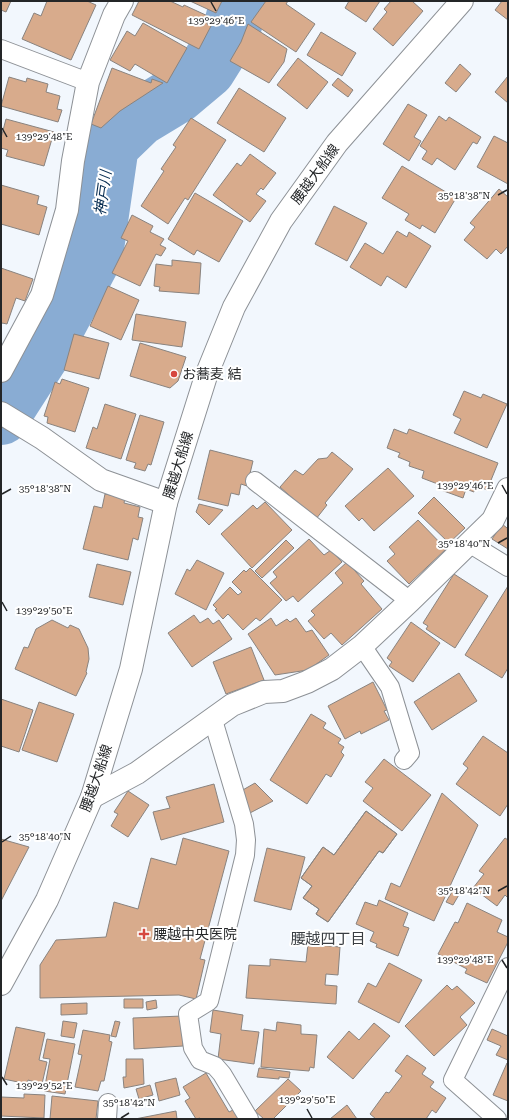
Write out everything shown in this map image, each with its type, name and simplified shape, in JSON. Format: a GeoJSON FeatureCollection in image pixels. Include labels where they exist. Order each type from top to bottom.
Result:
{"type":"FeatureCollection","features":[{"type":"Feature","properties":{"kind":"street"},"geometry":{"type":"LineString","coordinates":[[1,371],[42,294],[67,210],[73,161],[88,82],[114,15],[122,1]]}},
{"type":"Feature","properties":{"kind":"street","name":"腰越大船線"},"geometry":{"type":"LineString","coordinates":[[1,984],[7,962],[48,900],[92,797],[131,669],[166,503],[206,376],[234,307],[281,221],[337,143],[462,1]]}},
{"type":"Feature","properties":{"kind":"street"},"geometry":{"type":"LineString","coordinates":[[1,413],[42,438],[101,480],[166,503]]}},
{"type":"Feature","properties":{"kind":"street"},"geometry":{"type":"LineString","coordinates":[[92,797],[137,773],[232,705],[264,692],[283,691],[307,682],[332,669],[362,646],[493,520],[508,490]]}},
{"type":"Feature","properties":{"kind":"lane"},"geometry":{"type":"LineString","coordinates":[[1,49],[88,82]]}},
{"type":"Feature","properties":{"kind":"lane"},"geometry":{"type":"LineString","coordinates":[[255,481],[410,601]]}},
{"type":"Feature","properties":{"kind":"lane"},"geometry":{"type":"LineString","coordinates":[[469,543],[508,567]]}},
{"type":"Feature","properties":{"kind":"lane"},"geometry":{"type":"LineString","coordinates":[[362,646],[390,687],[410,753],[404,760]]}},
{"type":"Feature","properties":{"kind":"lane"},"geometry":{"type":"LineString","coordinates":[[213,720],[244,824],[246,840],[244,855],[209,1001],[188,1014],[193,1048],[200,1060],[215,1066],[222,1074],[249,1119]]}},
{"type":"Feature","properties":{"kind":"lane"},"geometry":{"type":"LineString","coordinates":[[497,1119],[453,1080],[508,967]]}},
{"type":"Feature","properties":{"kind":"building"},"geometry":{"type":"Polygon","coordinates":[[[1,1],[11,1],[6,12],[1,10],[1,1]]]}},
{"type":"Feature","properties":{"kind":"building"},"geometry":{"type":"Polygon","coordinates":[[[47,1],[87,1],[96,5],[71,60],[22,39],[34,13],[41,16],[47,1]]]}},
{"type":"Feature","properties":{"kind":"building"},"geometry":{"type":"Polygon","coordinates":[[[139,1],[170,1],[183,7],[184,5],[210,17],[207,24],[211,26],[199,49],[132,15],[139,1]]]}},
{"type":"Feature","properties":{"kind":"building"},"geometry":{"type":"Polygon","coordinates":[[[190,1],[222,1],[216,13],[190,1]]]}},
{"type":"Feature","properties":{"kind":"building"},"geometry":{"type":"Polygon","coordinates":[[[266,1],[288,1],[286,4],[315,24],[296,52],[251,22],[266,1]]]}},
{"type":"Feature","properties":{"kind":"building"},"geometry":{"type":"Polygon","coordinates":[[[349,1],[380,1],[366,22],[345,8],[349,1]]]}},
{"type":"Feature","properties":{"kind":"building"},"geometry":{"type":"Polygon","coordinates":[[[391,1],[412,1],[423,11],[393,46],[373,29],[387,12],[384,9],[391,1]]]}},
{"type":"Feature","properties":{"kind":"building"},"geometry":{"type":"Polygon","coordinates":[[[502,1],[508,1],[508,20],[495,10],[502,1]]]}},
{"type":"Feature","properties":{"kind":"building"},"geometry":{"type":"Polygon","coordinates":[[[143,23],[187,48],[167,83],[135,64],[130,71],[110,60],[127,31],[135,36],[143,23]]]}},
{"type":"Feature","properties":{"kind":"building"},"geometry":{"type":"Polygon","coordinates":[[[248,24],[287,49],[284,62],[269,83],[230,61],[241,42],[248,24]]]}},
{"type":"Feature","properties":{"kind":"building"},"geometry":{"type":"Polygon","coordinates":[[[321,32],[356,53],[342,76],[307,55],[321,32]]]}},
{"type":"Feature","properties":{"kind":"building"},"geometry":{"type":"Polygon","coordinates":[[[298,58],[328,82],[307,109],[277,85],[298,58]]]}},
{"type":"Feature","properties":{"kind":"building"},"geometry":{"type":"Polygon","coordinates":[[[460,64],[471,74],[456,92],[445,83],[460,64]]]}},
{"type":"Feature","properties":{"kind":"building"},"geometry":{"type":"Polygon","coordinates":[[[112,68],[151,83],[152,79],[163,83],[120,111],[101,128],[91,124],[112,68]]]}},
{"type":"Feature","properties":{"kind":"building"},"geometry":{"type":"Polygon","coordinates":[[[508,76],[508,103],[495,92],[508,76]]]}},
{"type":"Feature","properties":{"kind":"building"},"geometry":{"type":"Polygon","coordinates":[[[9,77],[26,82],[27,78],[48,84],[46,92],[60,96],[57,109],[62,110],[58,122],[1,106],[9,77]]]}},
{"type":"Feature","properties":{"kind":"building"},"geometry":{"type":"Polygon","coordinates":[[[338,78],[353,90],[348,97],[332,85],[338,78]]]}},
{"type":"Feature","properties":{"kind":"building"},"geometry":{"type":"Polygon","coordinates":[[[239,88],[286,118],[264,152],[217,123],[239,88]]]}},
{"type":"Feature","properties":{"kind":"building"},"geometry":{"type":"Polygon","coordinates":[[[408,104],[427,115],[414,137],[421,141],[409,161],[383,144],[408,104]]]}},
{"type":"Feature","properties":{"kind":"building"},"geometry":{"type":"Polygon","coordinates":[[[439,116],[446,121],[449,117],[481,137],[477,144],[473,142],[455,170],[437,158],[432,165],[422,159],[427,151],[420,146],[439,116]]]}},
{"type":"Feature","properties":{"kind":"building"},"geometry":{"type":"Polygon","coordinates":[[[191,118],[226,140],[188,200],[185,198],[168,224],[141,206],[164,171],[161,169],[176,147],[173,145],[191,118]]]}},
{"type":"Feature","properties":{"kind":"building"},"geometry":{"type":"Polygon","coordinates":[[[6,119],[54,132],[44,166],[6,156],[8,150],[1,148],[1,138],[6,119]]]}},
{"type":"Feature","properties":{"kind":"building"},"geometry":{"type":"Polygon","coordinates":[[[494,136],[508,143],[508,184],[477,167],[494,136]]]}},
{"type":"Feature","properties":{"kind":"building"},"geometry":{"type":"Polygon","coordinates":[[[250,154],[276,173],[263,190],[261,188],[256,194],[266,201],[250,222],[213,195],[237,163],[241,166],[250,154]]]}},
{"type":"Feature","properties":{"kind":"building"},"geometry":{"type":"Polygon","coordinates":[[[402,166],[456,198],[435,233],[422,225],[420,229],[405,220],[409,214],[382,198],[402,166]]]}},
{"type":"Feature","properties":{"kind":"building"},"geometry":{"type":"Polygon","coordinates":[[[1,185],[39,196],[37,204],[47,207],[39,235],[1,224],[1,185]]]}},
{"type":"Feature","properties":{"kind":"building"},"geometry":{"type":"Polygon","coordinates":[[[499,189],[508,197],[508,246],[501,254],[496,249],[487,259],[464,240],[475,227],[470,223],[499,189]]]}},
{"type":"Feature","properties":{"kind":"building"},"geometry":{"type":"Polygon","coordinates":[[[195,193],[243,221],[219,262],[197,250],[194,255],[168,239],[195,193]]]}},
{"type":"Feature","properties":{"kind":"building"},"geometry":{"type":"Polygon","coordinates":[[[334,206],[367,223],[347,261],[315,244],[334,206]]]}},
{"type":"Feature","properties":{"kind":"building"},"geometry":{"type":"Polygon","coordinates":[[[132,215],[153,226],[150,232],[164,239],[160,245],[166,248],[161,256],[156,254],[140,286],[112,273],[128,241],[121,238],[132,215]]]}},
{"type":"Feature","properties":{"kind":"building"},"geometry":{"type":"Polygon","coordinates":[[[397,231],[407,237],[409,232],[431,246],[406,288],[387,276],[381,286],[350,267],[365,243],[383,254],[397,231]]]}},
{"type":"Feature","properties":{"kind":"building"},"geometry":{"type":"Polygon","coordinates":[[[172,260],[201,263],[199,294],[159,291],[160,287],[154,286],[156,264],[172,266],[172,260]]]}},
{"type":"Feature","properties":{"kind":"building"},"geometry":{"type":"Polygon","coordinates":[[[1,268],[33,279],[25,301],[16,298],[7,324],[2,323],[1,325],[1,268]]]}},
{"type":"Feature","properties":{"kind":"building"},"geometry":{"type":"Polygon","coordinates":[[[108,286],[139,300],[121,340],[90,326],[108,286]]]}},
{"type":"Feature","properties":{"kind":"building"},"geometry":{"type":"Polygon","coordinates":[[[136,314],[186,322],[182,347],[132,340],[136,314]]]}},
{"type":"Feature","properties":{"kind":"building"},"geometry":{"type":"Polygon","coordinates":[[[74,334],[109,343],[99,379],[64,370],[74,334]]]}},
{"type":"Feature","properties":{"kind":"building"},"geometry":{"type":"Polygon","coordinates":[[[140,343],[186,357],[178,381],[170,388],[130,376],[140,343]]]}},
{"type":"Feature","properties":{"kind":"building"},"geometry":{"type":"Polygon","coordinates":[[[62,379],[89,388],[75,432],[47,423],[48,417],[44,416],[55,382],[60,384],[62,379]]]}},
{"type":"Feature","properties":{"kind":"building"},"geometry":{"type":"Polygon","coordinates":[[[464,391],[481,398],[483,394],[507,404],[487,448],[454,433],[461,419],[453,415],[464,391]]]}},
{"type":"Feature","properties":{"kind":"building"},"geometry":{"type":"Polygon","coordinates":[[[105,404],[136,414],[121,459],[86,448],[93,427],[97,429],[105,404]]]}},
{"type":"Feature","properties":{"kind":"building"},"geometry":{"type":"Polygon","coordinates":[[[140,415],[164,422],[151,465],[148,464],[145,471],[134,468],[136,463],[126,460],[140,415]]]}},
{"type":"Feature","properties":{"kind":"building"},"geometry":{"type":"Polygon","coordinates":[[[394,429],[407,434],[409,429],[498,463],[487,490],[476,485],[474,492],[466,489],[463,498],[441,490],[443,486],[422,478],[424,471],[409,466],[410,462],[398,457],[400,453],[387,448],[394,429]]]}},
{"type":"Feature","properties":{"kind":"building"},"geometry":{"type":"Polygon","coordinates":[[[210,450],[253,461],[247,486],[241,484],[239,495],[231,493],[228,506],[198,499],[210,450]]]}},
{"type":"Feature","properties":{"kind":"building"},"geometry":{"type":"Polygon","coordinates":[[[332,452],[353,469],[325,503],[327,505],[316,519],[280,487],[295,470],[303,475],[318,459],[327,458],[332,452]]]}},
{"type":"Feature","properties":{"kind":"building"},"geometry":{"type":"Polygon","coordinates":[[[388,468],[414,496],[374,531],[362,518],[359,521],[345,506],[388,468]]]}},
{"type":"Feature","properties":{"kind":"building"},"geometry":{"type":"Polygon","coordinates":[[[105,494],[125,498],[124,503],[140,507],[138,517],[143,518],[138,540],[133,538],[128,560],[83,549],[94,506],[102,508],[105,494]]]}},
{"type":"Feature","properties":{"kind":"building"},"geometry":{"type":"Polygon","coordinates":[[[434,497],[465,528],[449,543],[418,513],[434,497]]]}},
{"type":"Feature","properties":{"kind":"building"},"geometry":{"type":"Polygon","coordinates":[[[265,502],[292,530],[252,568],[221,534],[253,505],[257,509],[265,502]]]}},
{"type":"Feature","properties":{"kind":"building"},"geometry":{"type":"Polygon","coordinates":[[[199,504],[223,510],[209,525],[196,512],[199,504]]]}},
{"type":"Feature","properties":{"kind":"building"},"geometry":{"type":"Polygon","coordinates":[[[418,520],[446,549],[409,584],[387,561],[395,554],[389,547],[418,520]]]}},
{"type":"Feature","properties":{"kind":"building"},"geometry":{"type":"Polygon","coordinates":[[[502,524],[507,528],[508,527],[508,549],[492,539],[502,524]]]}},
{"type":"Feature","properties":{"kind":"building"},"geometry":{"type":"Polygon","coordinates":[[[309,539],[324,555],[331,550],[342,562],[298,602],[293,596],[286,601],[270,583],[277,577],[273,572],[309,539]]]}},
{"type":"Feature","properties":{"kind":"building"},"geometry":{"type":"Polygon","coordinates":[[[286,540],[294,548],[262,578],[255,571],[286,540]]]}},
{"type":"Feature","properties":{"kind":"building"},"geometry":{"type":"Polygon","coordinates":[[[197,560],[224,573],[206,610],[175,594],[187,569],[190,571],[197,560]]]}},
{"type":"Feature","properties":{"kind":"building"},"geometry":{"type":"Polygon","coordinates":[[[347,562],[364,581],[361,584],[382,609],[342,645],[331,633],[324,639],[308,621],[315,615],[311,611],[343,583],[335,573],[347,562]]]}},
{"type":"Feature","properties":{"kind":"building"},"geometry":{"type":"Polygon","coordinates":[[[97,564],[131,572],[123,605],[89,597],[97,564]]]}},
{"type":"Feature","properties":{"kind":"building"},"geometry":{"type":"Polygon","coordinates":[[[250,568],[282,600],[260,621],[256,618],[243,630],[228,614],[223,619],[215,610],[217,609],[213,605],[230,587],[238,595],[242,592],[232,582],[244,570],[246,572],[250,568]]]}},
{"type":"Feature","properties":{"kind":"building"},"geometry":{"type":"Polygon","coordinates":[[[454,574],[488,596],[455,648],[426,629],[428,626],[423,623],[454,574]]]}},
{"type":"Feature","properties":{"kind":"building"},"geometry":{"type":"Polygon","coordinates":[[[508,586],[508,668],[502,678],[465,655],[508,586]]]}},
{"type":"Feature","properties":{"kind":"building"},"geometry":{"type":"Polygon","coordinates":[[[194,615],[200,623],[208,618],[213,624],[219,620],[232,639],[192,667],[168,633],[194,615]]]}},
{"type":"Feature","properties":{"kind":"building"},"geometry":{"type":"Polygon","coordinates":[[[271,618],[276,626],[287,619],[290,622],[296,618],[306,632],[312,630],[329,655],[308,670],[275,675],[248,634],[271,618]]]}},
{"type":"Feature","properties":{"kind":"building"},"geometry":{"type":"Polygon","coordinates":[[[52,620],[68,628],[70,625],[79,629],[88,648],[89,659],[87,673],[76,696],[15,669],[24,647],[28,648],[36,629],[52,620]]]}},
{"type":"Feature","properties":{"kind":"building"},"geometry":{"type":"Polygon","coordinates":[[[411,622],[440,643],[413,682],[389,666],[392,662],[387,658],[411,622]]]}},
{"type":"Feature","properties":{"kind":"building"},"geometry":{"type":"Polygon","coordinates":[[[251,647],[264,680],[226,694],[213,662],[251,647]]]}},
{"type":"Feature","properties":{"kind":"building"},"geometry":{"type":"Polygon","coordinates":[[[459,673],[477,701],[432,730],[414,702],[459,673]]]}},
{"type":"Feature","properties":{"kind":"building"},"geometry":{"type":"Polygon","coordinates":[[[373,682],[387,710],[384,711],[389,720],[361,734],[360,731],[345,739],[328,706],[373,682]]]}},
{"type":"Feature","properties":{"kind":"building"},"geometry":{"type":"Polygon","coordinates":[[[1,699],[33,710],[19,752],[1,746],[1,699]]]}},
{"type":"Feature","properties":{"kind":"building"},"geometry":{"type":"Polygon","coordinates":[[[39,702],[74,714],[57,762],[22,750],[39,702]]]}},
{"type":"Feature","properties":{"kind":"building"},"geometry":{"type":"Polygon","coordinates":[[[311,714],[326,723],[323,728],[341,739],[338,743],[344,747],[341,752],[344,755],[331,777],[326,774],[307,804],[270,780],[311,714]]]}},
{"type":"Feature","properties":{"kind":"building"},"geometry":{"type":"Polygon","coordinates":[[[483,736],[508,753],[508,804],[500,816],[456,784],[468,768],[463,764],[483,736]]]}},
{"type":"Feature","properties":{"kind":"building"},"geometry":{"type":"Polygon","coordinates":[[[384,759],[431,795],[402,831],[363,801],[373,788],[365,782],[384,759]]]}},
{"type":"Feature","properties":{"kind":"building"},"geometry":{"type":"Polygon","coordinates":[[[255,783],[273,801],[248,814],[241,791],[255,783]]]}},
{"type":"Feature","properties":{"kind":"building"},"geometry":{"type":"Polygon","coordinates":[[[214,784],[224,822],[161,840],[153,812],[170,808],[166,797],[214,784]]]}},
{"type":"Feature","properties":{"kind":"building"},"geometry":{"type":"Polygon","coordinates":[[[128,791],[149,805],[128,837],[111,826],[118,814],[114,812],[128,791]]]}},
{"type":"Feature","properties":{"kind":"building"},"geometry":{"type":"Polygon","coordinates":[[[442,793],[478,825],[434,921],[385,899],[391,883],[400,887],[442,793]]]}},
{"type":"Feature","properties":{"kind":"building"},"geometry":{"type":"Polygon","coordinates":[[[366,811],[397,834],[383,853],[379,851],[328,922],[316,914],[319,909],[303,898],[312,886],[301,878],[323,847],[334,855],[366,811]]]}},
{"type":"Feature","properties":{"kind":"building"},"geometry":{"type":"Polygon","coordinates":[[[366,811],[397,834],[383,853],[379,851],[328,922],[316,914],[319,909],[303,898],[312,886],[301,878],[323,847],[334,855],[366,811]]]}},
{"type":"Feature","properties":{"kind":"building"},"geometry":{"type":"Polygon","coordinates":[[[183,838],[229,851],[200,959],[205,960],[196,999],[179,995],[40,998],[40,965],[56,940],[106,937],[114,902],[138,909],[151,858],[176,865],[183,838]]]}},
{"type":"Feature","properties":{"kind":"building"},"geometry":{"type":"Polygon","coordinates":[[[505,838],[508,840],[508,898],[505,895],[497,906],[473,888],[484,874],[479,871],[505,838]]]}},
{"type":"Feature","properties":{"kind":"building"},"geometry":{"type":"Polygon","coordinates":[[[1,839],[29,847],[1,901],[1,839]]]}},
{"type":"Feature","properties":{"kind":"building"},"geometry":{"type":"Polygon","coordinates":[[[267,848],[305,857],[291,910],[254,901],[267,848]]]}},
{"type":"Feature","properties":{"kind":"building"},"geometry":{"type":"Polygon","coordinates":[[[453,890],[460,893],[453,905],[446,902],[453,890]]]}},
{"type":"Feature","properties":{"kind":"building"},"geometry":{"type":"Polygon","coordinates":[[[379,900],[408,913],[403,926],[409,928],[398,956],[376,947],[377,944],[370,941],[374,932],[356,924],[365,902],[377,906],[379,900]]]}},
{"type":"Feature","properties":{"kind":"building"},"geometry":{"type":"Polygon","coordinates":[[[467,903],[502,920],[497,932],[508,937],[508,942],[487,983],[465,973],[467,969],[438,954],[455,922],[458,923],[467,903]]]}},
{"type":"Feature","properties":{"kind":"building"},"geometry":{"type":"Polygon","coordinates":[[[308,944],[340,947],[338,975],[326,974],[325,985],[337,986],[336,1004],[246,998],[249,965],[270,966],[270,959],[306,962],[308,944]]]}},
{"type":"Feature","properties":{"kind":"building"},"geometry":{"type":"Polygon","coordinates":[[[389,963],[422,980],[399,1023],[358,1002],[368,983],[376,987],[389,963]]]}},
{"type":"Feature","properties":{"kind":"building"},"geometry":{"type":"Polygon","coordinates":[[[447,985],[452,990],[457,986],[475,1003],[460,1017],[467,1025],[434,1056],[405,1026],[447,985]]]}},
{"type":"Feature","properties":{"kind":"building"},"geometry":{"type":"Polygon","coordinates":[[[124,999],[143,999],[143,1008],[124,1008],[124,999]]]}},
{"type":"Feature","properties":{"kind":"building"},"geometry":{"type":"Polygon","coordinates":[[[156,1000],[157,1008],[147,1010],[146,1002],[156,1000]]]}},
{"type":"Feature","properties":{"kind":"building"},"geometry":{"type":"Polygon","coordinates":[[[87,1003],[87,1014],[61,1015],[61,1004],[87,1003]]]}},
{"type":"Feature","properties":{"kind":"building"},"geometry":{"type":"Polygon","coordinates":[[[213,1010],[243,1015],[241,1030],[259,1032],[254,1064],[218,1059],[221,1034],[210,1032],[213,1010]]]}},
{"type":"Feature","properties":{"kind":"building"},"geometry":{"type":"Polygon","coordinates":[[[182,1016],[183,1046],[134,1049],[133,1018],[182,1016]]]}},
{"type":"Feature","properties":{"kind":"building"},"geometry":{"type":"Polygon","coordinates":[[[63,1021],[77,1023],[74,1038],[61,1036],[63,1021]]]}},
{"type":"Feature","properties":{"kind":"building"},"geometry":{"type":"Polygon","coordinates":[[[115,1021],[120,1022],[116,1037],[111,1036],[115,1021]]]}},
{"type":"Feature","properties":{"kind":"building"},"geometry":{"type":"Polygon","coordinates":[[[277,1022],[301,1025],[301,1034],[317,1035],[314,1068],[310,1067],[309,1071],[261,1067],[264,1029],[276,1031],[277,1022]]]}},
{"type":"Feature","properties":{"kind":"building"},"geometry":{"type":"Polygon","coordinates":[[[374,1023],[390,1036],[353,1079],[327,1057],[349,1031],[359,1040],[374,1023]]]}},
{"type":"Feature","properties":{"kind":"building"},"geometry":{"type":"Polygon","coordinates":[[[16,1027],[45,1033],[39,1060],[47,1062],[42,1084],[28,1080],[27,1084],[4,1079],[16,1027]]]}},
{"type":"Feature","properties":{"kind":"building"},"geometry":{"type":"Polygon","coordinates":[[[492,1029],[508,1036],[508,1060],[496,1055],[501,1046],[487,1040],[492,1029]]]}},
{"type":"Feature","properties":{"kind":"building"},"geometry":{"type":"Polygon","coordinates":[[[83,1030],[110,1035],[109,1041],[112,1042],[104,1081],[101,1081],[98,1091],[75,1087],[82,1055],[78,1054],[83,1030]]]}},
{"type":"Feature","properties":{"kind":"building"},"geometry":{"type":"Polygon","coordinates":[[[47,1039],[75,1044],[65,1094],[44,1091],[50,1059],[43,1058],[47,1039]]]}},
{"type":"Feature","properties":{"kind":"building"},"geometry":{"type":"Polygon","coordinates":[[[407,1055],[426,1068],[422,1074],[434,1082],[430,1087],[446,1098],[436,1113],[432,1110],[426,1119],[376,1119],[370,1114],[386,1092],[389,1093],[402,1076],[395,1071],[407,1055]]]}},
{"type":"Feature","properties":{"kind":"building"},"geometry":{"type":"Polygon","coordinates":[[[126,1059],[143,1059],[144,1084],[124,1088],[123,1077],[126,1077],[126,1059]]]}},
{"type":"Feature","properties":{"kind":"building"},"geometry":{"type":"Polygon","coordinates":[[[507,1063],[508,1064],[508,1101],[493,1095],[507,1063]]]}},
{"type":"Feature","properties":{"kind":"building"},"geometry":{"type":"Polygon","coordinates":[[[259,1068],[290,1072],[289,1078],[279,1077],[279,1079],[257,1077],[259,1068]]]}},
{"type":"Feature","properties":{"kind":"building"},"geometry":{"type":"Polygon","coordinates":[[[206,1073],[229,1112],[235,1109],[242,1119],[196,1119],[185,1101],[190,1098],[183,1087],[206,1073]]]}},
{"type":"Feature","properties":{"kind":"building"},"geometry":{"type":"Polygon","coordinates":[[[176,1078],[180,1095],[159,1101],[155,1083],[176,1078]]]}},
{"type":"Feature","properties":{"kind":"building"},"geometry":{"type":"Polygon","coordinates":[[[288,1079],[301,1091],[273,1119],[264,1119],[255,1111],[288,1079]]]}},
{"type":"Feature","properties":{"kind":"building"},"geometry":{"type":"Polygon","coordinates":[[[150,1085],[153,1095],[139,1099],[136,1089],[150,1085]]]}},
{"type":"Feature","properties":{"kind":"building"},"geometry":{"type":"Polygon","coordinates":[[[24,1094],[45,1095],[44,1118],[1,1116],[1,1097],[24,1098],[24,1094]]]}},
{"type":"Feature","properties":{"kind":"building"},"geometry":{"type":"Polygon","coordinates":[[[52,1096],[98,1101],[96,1119],[50,1119],[52,1096]]]}},
{"type":"Feature","properties":{"kind":"building"},"geometry":{"type":"Polygon","coordinates":[[[347,1105],[357,1119],[330,1119],[347,1105]]]}},
{"type":"Feature","properties":{"kind":"building"},"geometry":{"type":"Polygon","coordinates":[[[176,1111],[177,1119],[135,1119],[176,1111]]]}},
{"type":"Feature","properties":{"kind":"waterway","name":"神戸川"},"geometry":{"type":"LineString","coordinates":[[1,416],[44,349],[94,255],[110,145],[138,118],[176,95],[207,69],[232,29],[239,1]]}},
{"type":"Feature","properties":{"kind":"place","name":"お蕎麦 結"},"geometry":{"type":"Point","coordinates":[174,374]}},
{"type":"Feature","properties":{"kind":"place","name":"腰越中央医院"},"geometry":{"type":"Point","coordinates":[144,934]}},
{"type":"Feature","properties":{"kind":"district","name":"腰越四丁目"},"geometry":{"type":"Point","coordinates":[328,939]}}]}
